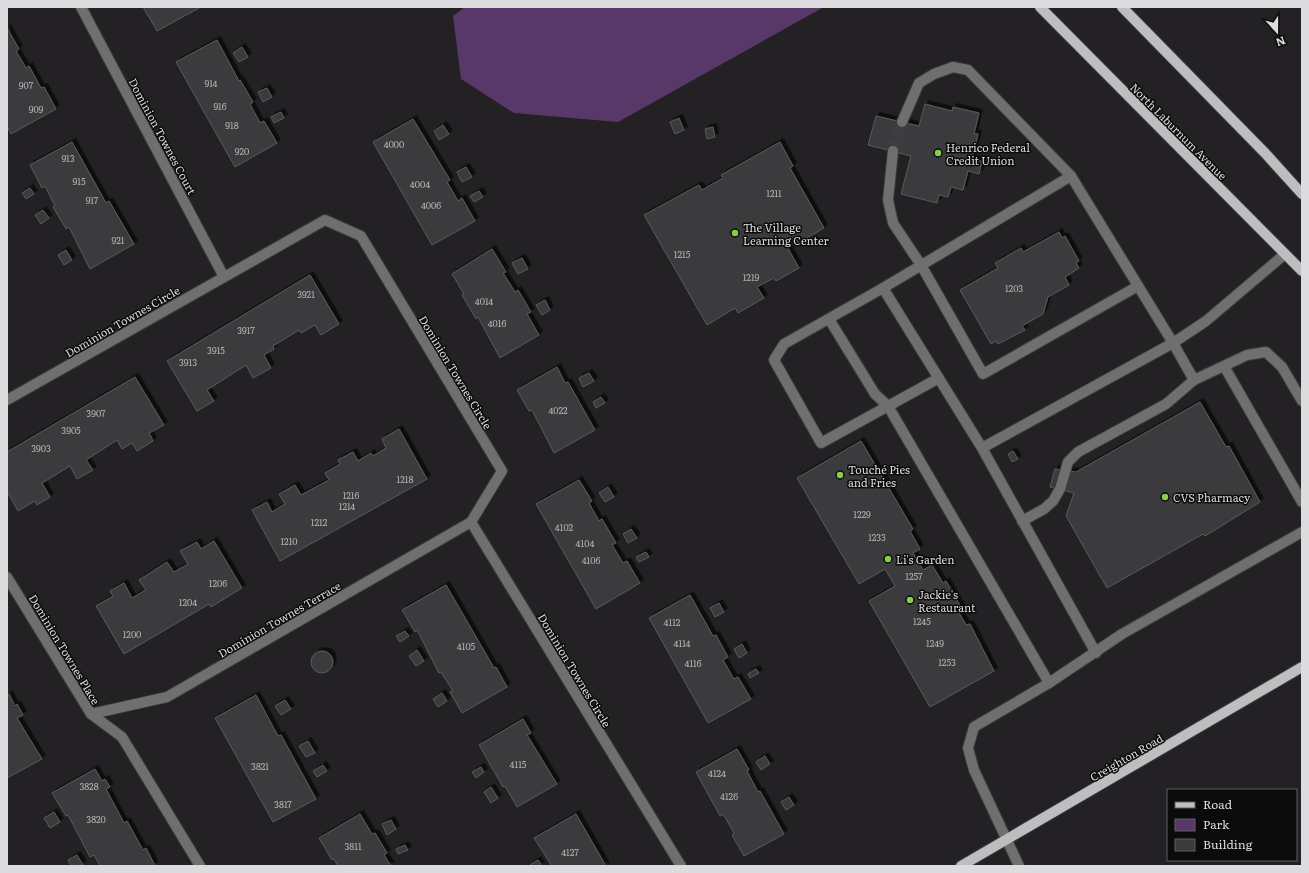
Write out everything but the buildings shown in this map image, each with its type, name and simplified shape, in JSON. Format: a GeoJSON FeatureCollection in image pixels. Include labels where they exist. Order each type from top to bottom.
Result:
{"type":"FeatureCollection","features":[{"type":"Feature","properties":{"kind":"main road","name":"North Laburnum Avenue"},"geometry":{"type":"LineString","coordinates":[[1040,7],[1302,271]]}},
{"type":"Feature","properties":{"kind":"main road"},"geometry":{"type":"LineString","coordinates":[[1122,7],[1265,153],[1302,194]]}},
{"type":"Feature","properties":{"kind":"main road","name":"Creighton Road"},"geometry":{"type":"LineString","coordinates":[[961,866],[1302,667]]}},
{"type":"Feature","properties":{"kind":"street","name":"Dominion Townes Court"},"geometry":{"type":"LineString","coordinates":[[81,7],[224,277]]}},
{"type":"Feature","properties":{"kind":"street"},"geometry":{"type":"LineString","coordinates":[[902,122],[919,83],[934,74],[953,67],[968,70],[1071,176],[1194,380]]}},
{"type":"Feature","properties":{"kind":"street"},"geometry":{"type":"LineString","coordinates":[[893,151],[888,200],[893,223],[921,265],[983,374],[1138,286]]}},
{"type":"Feature","properties":{"kind":"street"},"geometry":{"type":"LineString","coordinates":[[939,378],[821,444],[774,360],[784,344],[883,288],[1071,176]]}},
{"type":"Feature","properties":{"kind":"street","name":"Dominion Townes Circle"},"geometry":{"type":"LineString","coordinates":[[7,400],[325,220],[361,236],[502,471],[471,522],[681,866]]}},
{"type":"Feature","properties":{"kind":"street"},"geometry":{"type":"LineString","coordinates":[[982,448],[1173,343],[1206,321],[1285,254]]}},
{"type":"Feature","properties":{"kind":"street"},"geometry":{"type":"LineString","coordinates":[[883,288],[982,448],[1096,653]]}},
{"type":"Feature","properties":{"kind":"street"},"geometry":{"type":"LineString","coordinates":[[829,319],[875,394],[888,406],[1048,683]]}},
{"type":"Feature","properties":{"kind":"street"},"geometry":{"type":"LineString","coordinates":[[1022,521],[1044,509],[1054,500],[1060,489],[1068,462],[1078,452],[1166,404],[1194,380],[1247,355],[1266,352],[1282,366],[1302,400]]}},
{"type":"Feature","properties":{"kind":"street"},"geometry":{"type":"LineString","coordinates":[[1224,366],[1302,502]]}},
{"type":"Feature","properties":{"kind":"street","name":"Dominion Townes Terrace"},"geometry":{"type":"LineString","coordinates":[[90,714],[167,697],[471,522]]}},
{"type":"Feature","properties":{"kind":"street"},"geometry":{"type":"LineString","coordinates":[[1019,866],[974,770],[968,748],[974,727],[1096,653],[1122,634],[1302,532]]}},
{"type":"Feature","properties":{"kind":"street","name":"Dominion Townes Place"},"geometry":{"type":"LineString","coordinates":[[7,577],[90,714],[122,737],[200,866]]}},
{"type":"Feature","properties":{"kind":"green space"},"geometry":{"type":"Polygon","coordinates":[[[465,7],[824,7],[618,122],[514,113],[461,79],[453,16],[465,7]]]}},
{"type":"Feature","properties":{"kind":"tunnel"},"geometry":{"type":"LineString","coordinates":[[893,151],[902,122]]}},
{"type":"Feature","properties":{"kind":"place","name":"Henrico Federal Credit Union"},"geometry":{"type":"Point","coordinates":[938,153]}},
{"type":"Feature","properties":{"kind":"place","name":"The Village Learning Center"},"geometry":{"type":"Point","coordinates":[735,233]}},
{"type":"Feature","properties":{"kind":"place","name":"Touché Pies and Fries"},"geometry":{"type":"Point","coordinates":[840,475]}},
{"type":"Feature","properties":{"kind":"place","name":"CVS Pharmacy"},"geometry":{"type":"Point","coordinates":[1165,497]}},
{"type":"Feature","properties":{"kind":"place","name":"Li's Garden"},"geometry":{"type":"Point","coordinates":[888,559]}},
{"type":"Feature","properties":{"kind":"place","name":"Jackie's Restaurant"},"geometry":{"type":"Point","coordinates":[910,600]}}]}
